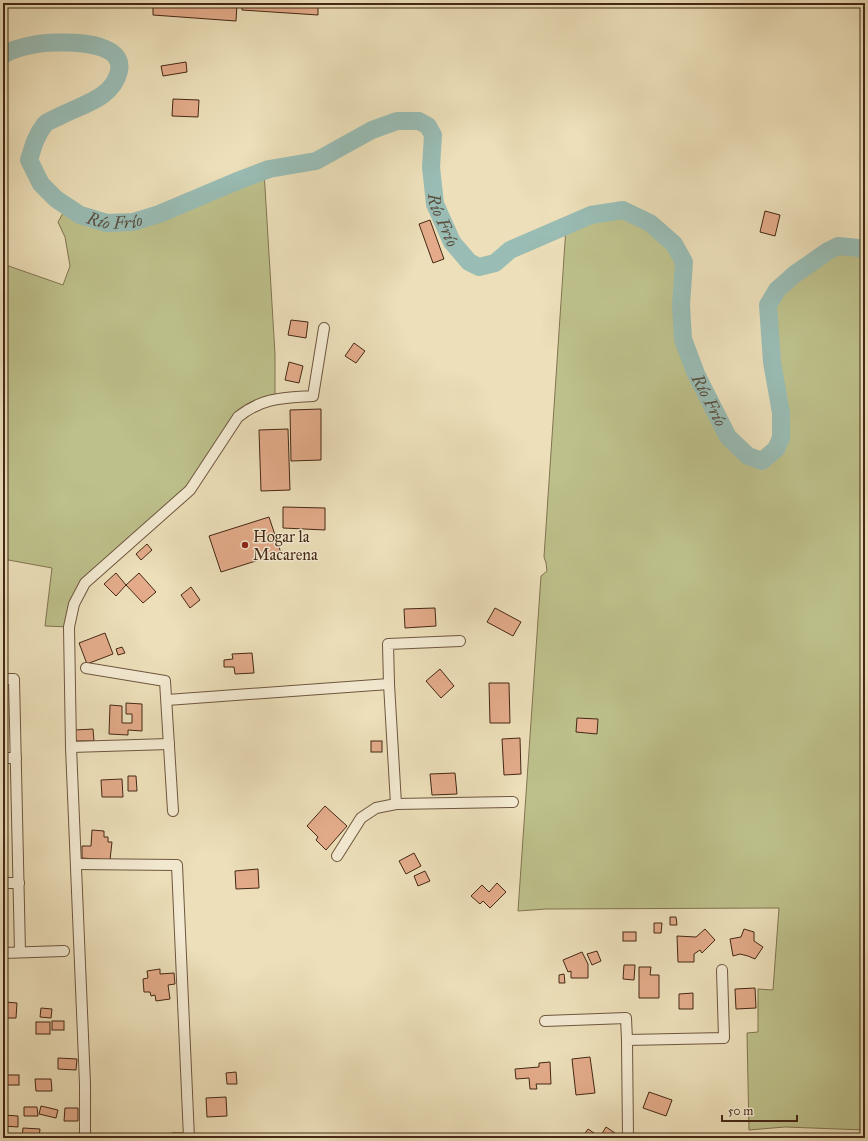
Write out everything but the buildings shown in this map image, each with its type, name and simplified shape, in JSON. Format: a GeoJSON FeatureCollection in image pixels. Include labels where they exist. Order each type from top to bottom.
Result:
{"type":"FeatureCollection","features":[{"type":"Feature","properties":{"kind":"street"},"geometry":{"type":"LineString","coordinates":[[85,1138],[85,1084],[71,747],[69,627],[74,604],[85,583],[190,490],[238,416],[249,408],[275,398],[313,396],[324,328]]}},
{"type":"Feature","properties":{"kind":"street"},"geometry":{"type":"LineString","coordinates":[[396,804],[388,644],[460,641]]}},
{"type":"Feature","properties":{"kind":"street"},"geometry":{"type":"LineString","coordinates":[[86,668],[165,681],[173,811]]}},
{"type":"Feature","properties":{"kind":"street"},"geometry":{"type":"LineString","coordinates":[[3,679],[14,679],[20,952]]}},
{"type":"Feature","properties":{"kind":"street"},"geometry":{"type":"LineString","coordinates":[[167,700],[389,684]]}},
{"type":"Feature","properties":{"kind":"street"},"geometry":{"type":"LineString","coordinates":[[71,747],[169,744]]}},
{"type":"Feature","properties":{"kind":"street"},"geometry":{"type":"LineString","coordinates":[[3,758],[16,758]]}},
{"type":"Feature","properties":{"kind":"street"},"geometry":{"type":"LineString","coordinates":[[337,856],[361,818],[376,808],[396,804],[513,802]]}},
{"type":"Feature","properties":{"kind":"street"},"geometry":{"type":"LineString","coordinates":[[76,864],[177,865],[188,1138]]}},
{"type":"Feature","properties":{"kind":"street"},"geometry":{"type":"LineString","coordinates":[[3,883],[19,883]]}},
{"type":"Feature","properties":{"kind":"street"},"geometry":{"type":"LineString","coordinates":[[3,953],[64,951]]}},
{"type":"Feature","properties":{"kind":"street"},"geometry":{"type":"LineString","coordinates":[[627,1040],[724,1038],[722,970]]}},
{"type":"Feature","properties":{"kind":"street"},"geometry":{"type":"LineString","coordinates":[[545,1021],[626,1018],[628,1138]]}},
{"type":"Feature","properties":{"kind":"green space"},"geometry":{"type":"Polygon","coordinates":[[[264,171],[275,354],[275,398],[249,408],[190,490],[85,583],[69,627],[45,626],[52,568],[3,559],[3,264],[63,285],[70,266],[65,237],[58,222],[67,206],[80,215],[107,223],[133,222],[159,214],[264,171]]]}},
{"type":"Feature","properties":{"kind":"green space"},"geometry":{"type":"Polygon","coordinates":[[[623,210],[650,223],[674,244],[684,262],[681,305],[683,339],[696,374],[728,437],[748,456],[762,460],[776,449],[781,438],[781,413],[772,362],[768,305],[777,290],[795,274],[828,251],[838,246],[859,248],[865,251],[865,1130],[785,1127],[749,1130],[747,1033],[758,1032],[758,989],[773,990],[779,908],[546,909],[518,911],[541,576],[547,571],[544,557],[566,227],[591,215],[623,210]]]}},
{"type":"Feature","properties":{"kind":"waterway","name":"Río Frío"},"geometry":{"type":"LineString","coordinates":[[3,55],[32,45],[70,43],[100,47],[111,52],[118,60],[119,71],[116,81],[110,88],[103,95],[94,100],[45,124],[37,137],[29,160],[41,184],[56,199],[80,215],[107,223],[133,222],[159,214],[269,169],[316,161],[372,130],[397,121],[419,121],[428,126],[433,135],[431,167],[435,204],[452,242],[469,262],[479,267],[495,263],[510,250],[591,215],[623,210],[650,223],[674,244],[684,262],[681,305],[683,339],[696,374],[728,437],[748,456],[762,461],[776,449],[781,438],[781,413],[772,362],[768,305],[777,290],[795,274],[828,251],[838,246],[859,248],[865,251]]}},
{"type":"Feature","properties":{"kind":"place","name":"Hogar la Macarena"},"geometry":{"type":"Point","coordinates":[245,545]}}]}
